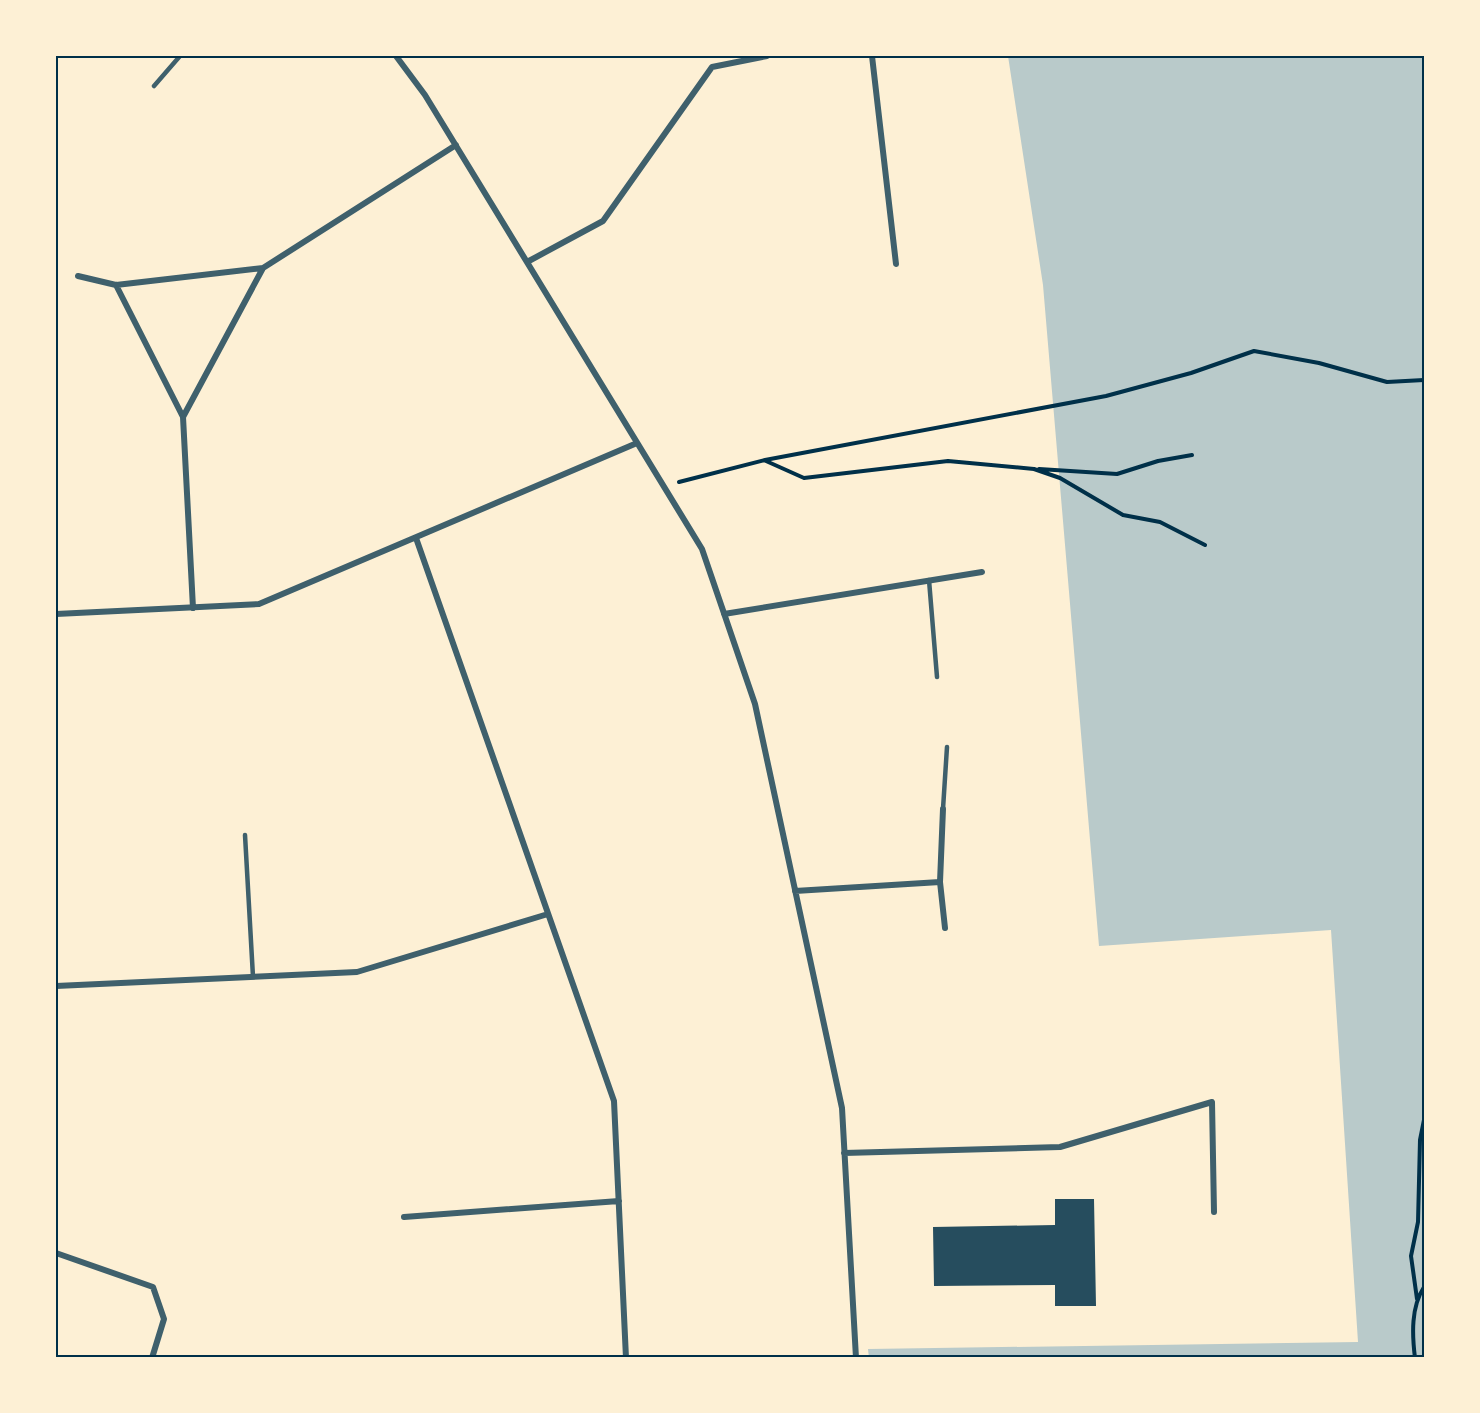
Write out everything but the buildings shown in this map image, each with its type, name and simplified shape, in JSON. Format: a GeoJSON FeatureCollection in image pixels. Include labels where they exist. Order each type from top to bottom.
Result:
{"type":"FeatureCollection","features":[{"type":"Feature","properties":{"kind":"street"},"geometry":{"type":"LineString","coordinates":[[396,56],[425,95],[702,549],[755,704],[842,1108],[856,1358]]}},
{"type":"Feature","properties":{"kind":"street"},"geometry":{"type":"LineString","coordinates":[[527,262],[603,221],[712,67],[767,56]]}},
{"type":"Feature","properties":{"kind":"street"},"geometry":{"type":"LineString","coordinates":[[872,56],[896,264]]}},
{"type":"Feature","properties":{"kind":"street"},"geometry":{"type":"LineString","coordinates":[[78,276],[116,285],[263,268],[456,145]]}},
{"type":"Feature","properties":{"kind":"street"},"geometry":{"type":"LineString","coordinates":[[183,417],[263,268]]}},
{"type":"Feature","properties":{"kind":"street"},"geometry":{"type":"LineString","coordinates":[[116,285],[183,417],[193,608]]}},
{"type":"Feature","properties":{"kind":"street"},"geometry":{"type":"LineString","coordinates":[[56,614],[259,604],[637,443]]}},
{"type":"Feature","properties":{"kind":"street"},"geometry":{"type":"LineString","coordinates":[[416,538],[614,1101],[626,1358]]}},
{"type":"Feature","properties":{"kind":"street"},"geometry":{"type":"LineString","coordinates":[[724,614],[982,572]]}},
{"type":"Feature","properties":{"kind":"street"},"geometry":{"type":"LineString","coordinates":[[943,809],[940,882],[945,928]]}},
{"type":"Feature","properties":{"kind":"street"},"geometry":{"type":"LineString","coordinates":[[795,891],[940,882]]}},
{"type":"Feature","properties":{"kind":"street"},"geometry":{"type":"LineString","coordinates":[[56,986],[357,972],[548,914]]}},
{"type":"Feature","properties":{"kind":"street"},"geometry":{"type":"LineString","coordinates":[[844,1153],[1060,1147],[1212,1102],[1215,1212]]}},
{"type":"Feature","properties":{"kind":"street"},"geometry":{"type":"LineString","coordinates":[[404,1217],[619,1201]]}},
{"type":"Feature","properties":{"kind":"street"},"geometry":{"type":"LineString","coordinates":[[56,1253],[153,1287],[164,1319],[152,1358]]}},
{"type":"Feature","properties":{"kind":"lane"},"geometry":{"type":"LineString","coordinates":[[154,86],[180,56]]}},
{"type":"Feature","properties":{"kind":"lane"},"geometry":{"type":"LineString","coordinates":[[930,580],[937,677]]}},
{"type":"Feature","properties":{"kind":"lane"},"geometry":{"type":"LineString","coordinates":[[943,809],[947,747]]}},
{"type":"Feature","properties":{"kind":"lane"},"geometry":{"type":"LineString","coordinates":[[245,835],[253,977]]}},
{"type":"Feature","properties":{"kind":"path"},"geometry":{"type":"LineString","coordinates":[[664,486],[765,460],[1106,396],[1191,373],[1254,351],[1318,363],[1387,382],[1425,380]]}},
{"type":"Feature","properties":{"kind":"path"},"geometry":{"type":"LineString","coordinates":[[765,460],[804,478],[948,461],[1117,474],[1158,461],[1192,455]]}},
{"type":"Feature","properties":{"kind":"path"},"geometry":{"type":"LineString","coordinates":[[1034,469],[1060,478],[1123,515],[1160,522],[1205,545]]}},
{"type":"Feature","properties":{"kind":"path"},"geometry":{"type":"LineString","coordinates":[[1415,1358],[1412,1337],[1417,1299],[1411,1256],[1418,1222],[1420,1140],[1425,1120]]}},
{"type":"Feature","properties":{"kind":"path"},"geometry":{"type":"LineString","coordinates":[[1417,1299],[1425,1287]]}},
{"type":"Feature","properties":{"kind":"shaded area"},"geometry":{"type":"Polygon","coordinates":[[[1008,56],[1424,56],[1424,1357],[869,1358],[868,1349],[1358,1342],[1331,930],[1099,946],[1043,285],[1008,56]]]}}]}
